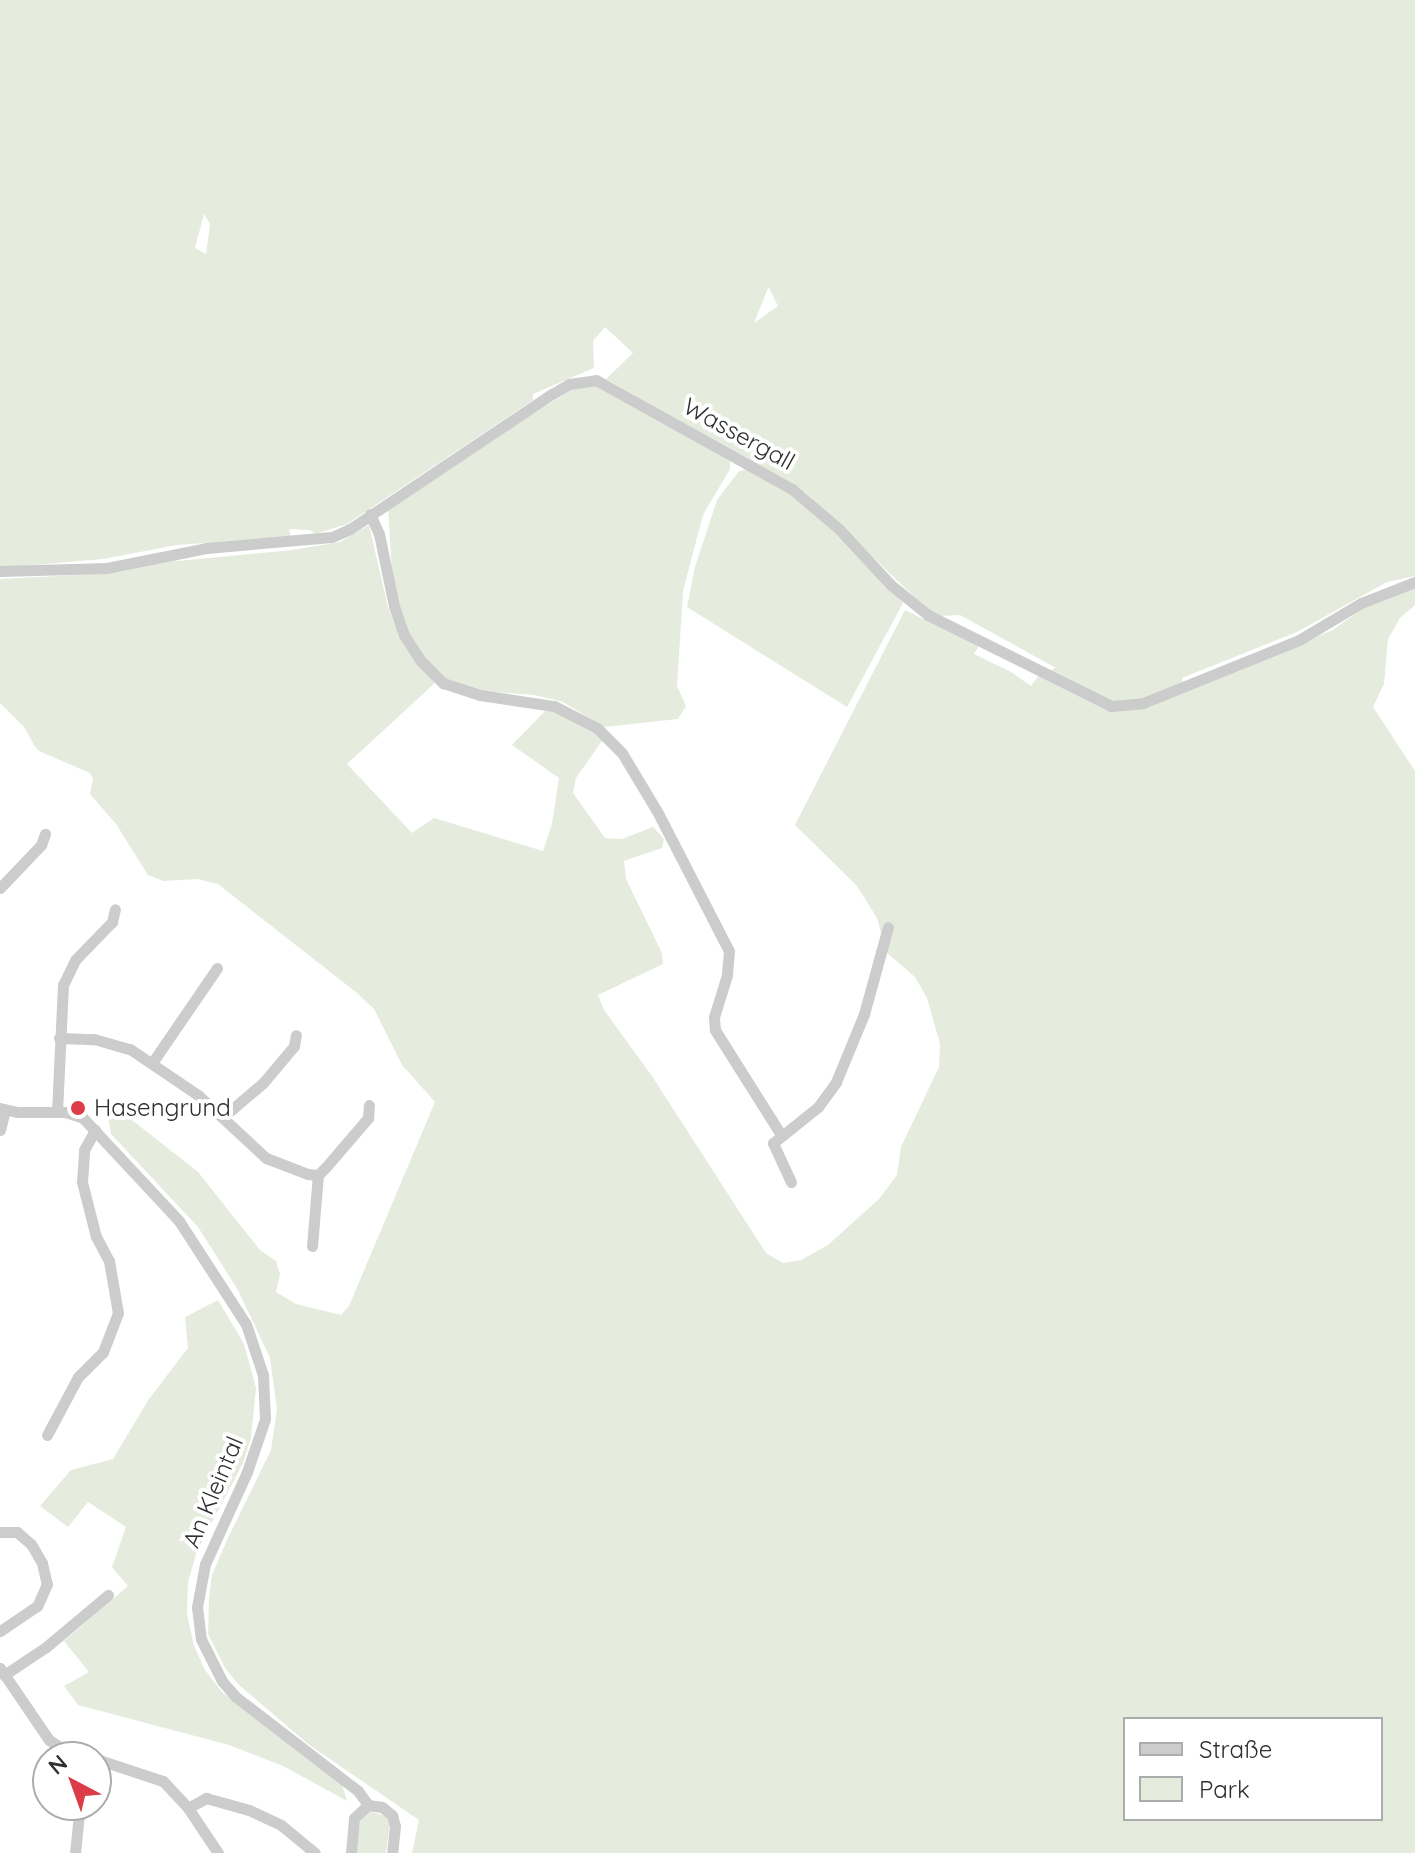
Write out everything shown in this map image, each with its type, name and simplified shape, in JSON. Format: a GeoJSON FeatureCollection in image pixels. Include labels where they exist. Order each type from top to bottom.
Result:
{"type":"FeatureCollection","features":[{"type":"Feature","properties":{"kind":"street","name":"Wassergall"},"geometry":{"type":"LineString","coordinates":[[0,571],[107,568],[206,548],[308,540],[341,533],[552,394],[569,384],[596,380],[792,489],[839,529],[891,585],[928,615],[1111,706],[1143,703],[1286,646],[1361,603],[1415,582]]}},
{"type":"Feature","properties":{"kind":"street"},"geometry":{"type":"LineString","coordinates":[[370,514],[379,534],[394,606],[404,635],[420,660],[443,683],[480,695],[554,706],[597,728],[622,753],[658,813],[729,951],[727,975],[714,1017],[715,1030],[781,1135]]}},
{"type":"Feature","properties":{"kind":"street"},"geometry":{"type":"LineString","coordinates":[[0,888],[41,845],[45,834]]}},
{"type":"Feature","properties":{"kind":"street"},"geometry":{"type":"LineString","coordinates":[[57,1112],[60,999],[67,973],[82,951],[112,922],[115,909]]}},
{"type":"Feature","properties":{"kind":"street"},"geometry":{"type":"LineString","coordinates":[[791,1182],[773,1148],[781,1135],[818,1107],[836,1082],[864,1014],[888,927]]}},
{"type":"Feature","properties":{"kind":"street"},"geometry":{"type":"LineString","coordinates":[[152,1063],[217,968]]}},
{"type":"Feature","properties":{"kind":"street"},"geometry":{"type":"LineString","coordinates":[[223,1117],[270,1075],[294,1046],[296,1035]]}},
{"type":"Feature","properties":{"kind":"street"},"geometry":{"type":"LineString","coordinates":[[59,1038],[113,1042],[152,1063],[223,1117],[266,1158],[292,1170],[318,1175]]}},
{"type":"Feature","properties":{"kind":"street"},"geometry":{"type":"LineString","coordinates":[[318,1175],[368,1118],[369,1105]]}},
{"type":"Feature","properties":{"kind":"street"},"geometry":{"type":"LineString","coordinates":[[0,1130],[3,1109],[77,1115],[95,1130],[84,1150],[82,1182],[96,1237],[109,1261],[118,1313],[106,1346],[78,1377],[47,1435]]}},
{"type":"Feature","properties":{"kind":"street","name":"An Kleintal"},"geometry":{"type":"LineString","coordinates":[[95,1130],[197,1243],[246,1324],[263,1375],[265,1419],[258,1446],[220,1526],[200,1585],[199,1623],[208,1657],[236,1697],[358,1791],[368,1805],[382,1807],[392,1815],[395,1826],[392,1853]]}},
{"type":"Feature","properties":{"kind":"street"},"geometry":{"type":"LineString","coordinates":[[312,1246],[320,1188],[318,1175]]}},
{"type":"Feature","properties":{"kind":"street"},"geometry":{"type":"LineString","coordinates":[[0,1532],[17,1532],[31,1544],[42,1563],[47,1584],[37,1606],[0,1631]]}},
{"type":"Feature","properties":{"kind":"street"},"geometry":{"type":"LineString","coordinates":[[51,1741],[2,1672],[46,1647],[108,1595]]}},
{"type":"Feature","properties":{"kind":"street"},"geometry":{"type":"LineString","coordinates":[[112,1764],[163,1781],[188,1808],[218,1853]]}},
{"type":"Feature","properties":{"kind":"street"},"geometry":{"type":"LineString","coordinates":[[188,1808],[206,1798],[249,1810],[281,1825],[315,1853]]}},
{"type":"Feature","properties":{"kind":"street"},"geometry":{"type":"LineString","coordinates":[[351,1853],[354,1818],[368,1805]]}},
{"type":"Feature","properties":{"kind":"street"},"geometry":{"type":"LineString","coordinates":[[75,1853],[78,1821]]}},
{"type":"Feature","properties":{"kind":"green space"},"geometry":{"type":"Polygon","coordinates":[[[0,0],[1415,0],[1415,576],[1387,582],[1297,632],[1182,678],[1183,691],[1333,630],[1370,603],[1415,585],[1415,605],[1400,618],[1388,639],[1384,684],[1373,707],[1415,771],[1415,1853],[412,1853],[419,1820],[308,1744],[239,1685],[225,1668],[208,1634],[209,1599],[212,1575],[271,1450],[277,1409],[270,1358],[238,1290],[198,1227],[111,1134],[108,1116],[112,1110],[118,1109],[198,1172],[260,1250],[276,1261],[280,1274],[276,1292],[296,1304],[341,1315],[349,1306],[435,1102],[402,1065],[374,1009],[357,993],[218,884],[197,879],[163,881],[148,875],[116,824],[90,794],[93,779],[90,773],[39,751],[34,745],[24,727],[0,703],[0,579],[115,573],[167,562],[292,550],[340,542],[369,525],[388,607],[400,636],[436,682],[347,764],[412,833],[434,818],[543,851],[552,824],[559,778],[512,745],[547,709],[604,738],[576,778],[573,793],[605,838],[622,839],[653,827],[664,839],[662,848],[624,861],[626,879],[662,953],[663,964],[598,995],[604,1010],[652,1076],[766,1253],[783,1263],[801,1260],[828,1245],[879,1199],[897,1175],[901,1147],[939,1067],[940,1044],[927,998],[915,977],[886,952],[877,918],[857,886],[795,825],[905,610],[979,646],[974,654],[1011,672],[1031,686],[1039,675],[1056,668],[960,615],[941,616],[927,609],[806,493],[606,379],[633,353],[605,327],[593,341],[594,368],[533,394],[533,400],[347,524],[315,534],[310,530],[289,529],[291,537],[177,545],[103,559],[0,568],[0,0]],[[204,214],[195,248],[206,254],[210,224],[204,214]],[[768,288],[754,323],[778,306],[768,288]]]}},
{"type":"Feature","properties":{"kind":"green space"},"geometry":{"type":"Polygon","coordinates":[[[599,385],[730,461],[730,469],[703,515],[683,591],[677,686],[686,706],[678,719],[604,727],[563,702],[534,695],[483,691],[446,679],[420,653],[401,618],[392,575],[388,505],[576,387],[599,385]]]}},
{"type":"Feature","properties":{"kind":"green space"},"geometry":{"type":"Polygon","coordinates":[[[749,469],[772,481],[826,521],[903,603],[847,707],[687,607],[695,567],[717,500],[739,471],[749,469]]]}},
{"type":"Feature","properties":{"kind":"green space"},"geometry":{"type":"Polygon","coordinates":[[[218,1300],[244,1344],[256,1388],[251,1438],[243,1463],[197,1551],[188,1582],[187,1614],[194,1646],[205,1670],[222,1692],[342,1785],[347,1801],[283,1766],[229,1745],[78,1705],[64,1686],[89,1672],[64,1641],[128,1586],[112,1567],[126,1527],[88,1502],[68,1527],[40,1506],[71,1470],[113,1459],[149,1399],[188,1348],[185,1317],[218,1300]]]}},
{"type":"Feature","properties":{"kind":"green space"},"geometry":{"type":"Polygon","coordinates":[[[368,1811],[386,1816],[390,1824],[386,1853],[357,1853],[360,1820],[368,1811]]]}},
{"type":"Feature","properties":{"kind":"place","name":"Hasengrund"},"geometry":{"type":"Point","coordinates":[78,1108]}}]}
